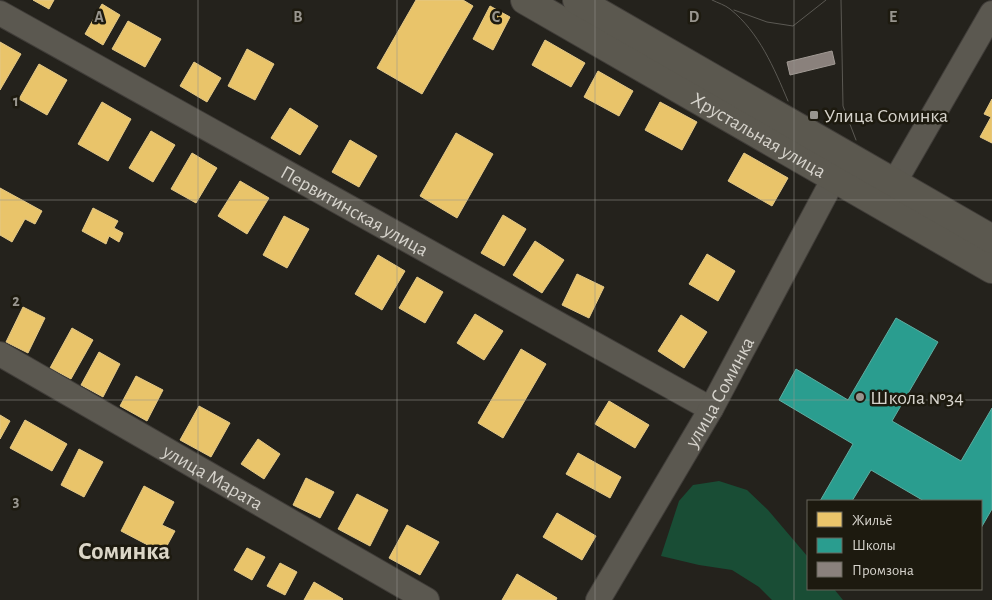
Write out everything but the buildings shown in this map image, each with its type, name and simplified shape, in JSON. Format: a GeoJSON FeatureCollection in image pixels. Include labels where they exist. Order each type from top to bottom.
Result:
{"type":"FeatureCollection","features":[{"type":"Feature","properties":{"kind":"main road","name":"Хрустальная улица"},"geometry":{"type":"LineString","coordinates":[[525,0],[840,167]]}},
{"type":"Feature","properties":{"kind":"main road","name":"Хрустальная улица"},"geometry":{"type":"LineString","coordinates":[[577,0],[840,167],[888,195],[992,270]]}},
{"type":"Feature","properties":{"kind":"main road","name":"Хрустальная улица"},"geometry":{"type":"LineString","coordinates":[[888,195],[992,239]]}},
{"type":"Feature","properties":{"kind":"street"},"geometry":{"type":"LineString","coordinates":[[888,195],[992,12]]}},
{"type":"Feature","properties":{"kind":"street","name":"Первитинская улица"},"geometry":{"type":"LineString","coordinates":[[0,13],[711,409]]}},
{"type":"Feature","properties":{"kind":"street","name":"улица Соминка"},"geometry":{"type":"LineString","coordinates":[[598,600],[711,409],[840,167]]}},
{"type":"Feature","properties":{"kind":"street","name":"улица Марата"},"geometry":{"type":"LineString","coordinates":[[0,354],[427,600]]}},
{"type":"Feature","properties":{"kind":"green space"},"geometry":{"type":"Polygon","coordinates":[[[719,481],[747,490],[768,510],[807,556],[807,590],[835,590],[843,600],[772,600],[759,587],[732,570],[661,556],[679,501],[693,485],[719,481]]]}},
{"type":"Feature","properties":{"kind":"tram line"},"geometry":{"type":"LineString","coordinates":[[712,0],[730,9],[749,28],[765,51],[788,101]]}},
{"type":"Feature","properties":{"kind":"tram line"},"geometry":{"type":"LineString","coordinates":[[734,10],[767,22],[793,26],[826,0]]}},
{"type":"Feature","properties":{"kind":"tram line"},"geometry":{"type":"LineString","coordinates":[[841,0],[843,106],[856,140]]}},
{"type":"Feature","properties":{"kind":"place","name":"Улица Соминка"},"geometry":{"type":"Point","coordinates":[814,115]}},
{"type":"Feature","properties":{"kind":"place","name":"Школа №34"},"geometry":{"type":"Point","coordinates":[860,397]}},
{"type":"Feature","properties":{"kind":"district","name":"Соминка"},"geometry":{"type":"Point","coordinates":[124,550]}}]}
